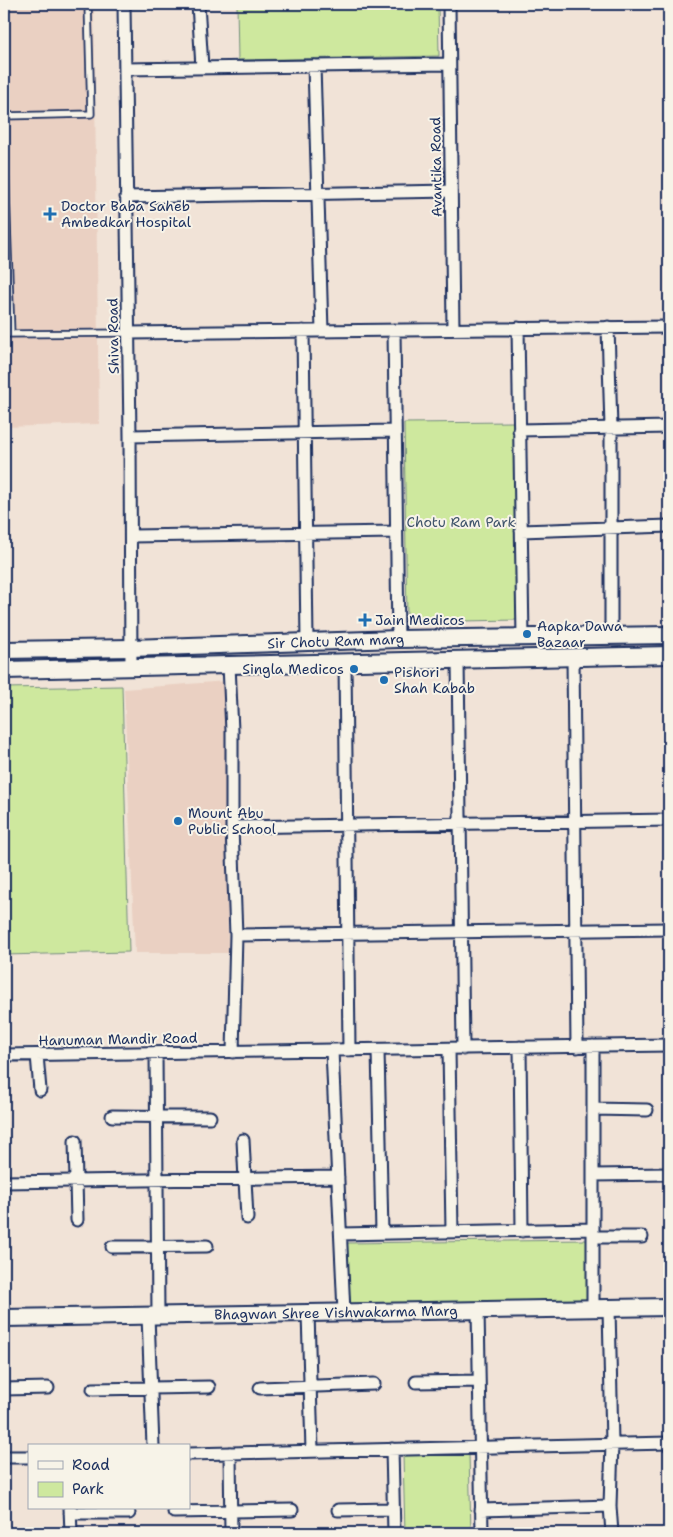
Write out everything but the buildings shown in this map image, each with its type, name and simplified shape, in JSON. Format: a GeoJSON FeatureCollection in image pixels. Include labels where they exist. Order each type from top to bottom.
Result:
{"type":"FeatureCollection","features":[{"type":"Feature","properties":{"kind":"street","name":"Shiva Road"},"geometry":{"type":"LineString","coordinates":[[124,4],[131,668]]}},
{"type":"Feature","properties":{"kind":"street"},"geometry":{"type":"LineString","coordinates":[[198,4],[202,67]]}},
{"type":"Feature","properties":{"kind":"street","name":"Avantika Road"},"geometry":{"type":"LineString","coordinates":[[449,4],[453,329]]}},
{"type":"Feature","properties":{"kind":"street"},"geometry":{"type":"LineString","coordinates":[[125,69],[450,64]]}},
{"type":"Feature","properties":{"kind":"street"},"geometry":{"type":"LineString","coordinates":[[314,66],[322,331]]}},
{"type":"Feature","properties":{"kind":"street"},"geometry":{"type":"LineString","coordinates":[[126,197],[451,191]]}},
{"type":"Feature","properties":{"kind":"street"},"geometry":{"type":"LineString","coordinates":[[608,327],[611,428],[611,635]]}},
{"type":"Feature","properties":{"kind":"street"},"geometry":{"type":"LineString","coordinates":[[128,333],[669,327]]}},
{"type":"Feature","properties":{"kind":"street"},"geometry":{"type":"LineString","coordinates":[[518,328],[523,638]]}},
{"type":"Feature","properties":{"kind":"street"},"geometry":{"type":"LineString","coordinates":[[394,330],[398,639]]}},
{"type":"Feature","properties":{"kind":"street"},"geometry":{"type":"LineString","coordinates":[[303,331],[307,642]]}},
{"type":"Feature","properties":{"kind":"street"},"geometry":{"type":"LineString","coordinates":[[519,430],[669,427]]}},
{"type":"Feature","properties":{"kind":"street"},"geometry":{"type":"LineString","coordinates":[[130,436],[394,431]]}},
{"type":"Feature","properties":{"kind":"street"},"geometry":{"type":"LineString","coordinates":[[521,531],[669,526]]}},
{"type":"Feature","properties":{"kind":"street"},"geometry":{"type":"LineString","coordinates":[[131,536],[396,532]]}},
{"type":"Feature","properties":{"kind":"street","name":"Sir Chotu Ram marg"},"geometry":{"type":"LineString","coordinates":[[4,650],[131,648],[398,639],[669,635]]}},
{"type":"Feature","properties":{"kind":"street","name":"Sir Chotu Ram marg"},"geometry":{"type":"LineString","coordinates":[[4,670],[669,655]]}},
{"type":"Feature","properties":{"kind":"street"},"geometry":{"type":"LineString","coordinates":[[574,657],[577,1047]]}},
{"type":"Feature","properties":{"kind":"street"},"geometry":{"type":"LineString","coordinates":[[458,660],[463,1049]]}},
{"type":"Feature","properties":{"kind":"street"},"geometry":{"type":"LineString","coordinates":[[345,662],[349,1050]]}},
{"type":"Feature","properties":{"kind":"street"},"geometry":{"type":"LineString","coordinates":[[229,665],[236,936],[233,1052]]}},
{"type":"Feature","properties":{"kind":"street"},"geometry":{"type":"LineString","coordinates":[[232,827],[669,820]]}},
{"type":"Feature","properties":{"kind":"street"},"geometry":{"type":"LineString","coordinates":[[236,936],[669,929]]}},
{"type":"Feature","properties":{"kind":"street","name":"Hanuman Mandir Road"},"geometry":{"type":"LineString","coordinates":[[4,1056],[669,1045]]}},
{"type":"Feature","properties":{"kind":"street"},"geometry":{"type":"LineString","coordinates":[[593,1046],[593,1233],[612,1444],[610,1506],[612,1533]]}},
{"type":"Feature","properties":{"kind":"street"},"geometry":{"type":"LineString","coordinates":[[520,1047],[522,1231]]}},
{"type":"Feature","properties":{"kind":"street"},"geometry":{"type":"LineString","coordinates":[[449,1049],[452,1232]]}},
{"type":"Feature","properties":{"kind":"street"},"geometry":{"type":"LineString","coordinates":[[378,1050],[382,1233]]}},
{"type":"Feature","properties":{"kind":"street"},"geometry":{"type":"LineString","coordinates":[[332,1051],[344,1312]]}},
{"type":"Feature","properties":{"kind":"street"},"geometry":{"type":"LineString","coordinates":[[153,1444],[151,1388],[153,1316],[158,1246],[156,1053]]}},
{"type":"Feature","properties":{"kind":"street"},"geometry":{"type":"LineString","coordinates":[[37,1055],[40,1090]]}},
{"type":"Feature","properties":{"kind":"street"},"geometry":{"type":"LineString","coordinates":[[593,1109],[647,1110]]}},
{"type":"Feature","properties":{"kind":"street"},"geometry":{"type":"LineString","coordinates":[[112,1116],[210,1117]]}},
{"type":"Feature","properties":{"kind":"street"},"geometry":{"type":"LineString","coordinates":[[244,1140],[247,1218]]}},
{"type":"Feature","properties":{"kind":"street"},"geometry":{"type":"LineString","coordinates":[[75,1141],[77,1220]]}},
{"type":"Feature","properties":{"kind":"street"},"geometry":{"type":"LineString","coordinates":[[593,1175],[669,1174]]}},
{"type":"Feature","properties":{"kind":"street"},"geometry":{"type":"LineString","coordinates":[[4,1182],[338,1177]]}},
{"type":"Feature","properties":{"kind":"street"},"geometry":{"type":"LineString","coordinates":[[341,1234],[522,1231],[642,1236]]}},
{"type":"Feature","properties":{"kind":"street"},"geometry":{"type":"LineString","coordinates":[[112,1247],[207,1246]]}},
{"type":"Feature","properties":{"kind":"street","name":"Bhagwan Shree Vishwakarma Marg"},"geometry":{"type":"LineString","coordinates":[[4,1318],[669,1307]]}},
{"type":"Feature","properties":{"kind":"street"},"geometry":{"type":"LineString","coordinates":[[478,1310],[482,1533]]}},
{"type":"Feature","properties":{"kind":"street"},"geometry":{"type":"LineString","coordinates":[[308,1313],[312,1451]]}},
{"type":"Feature","properties":{"kind":"street"},"geometry":{"type":"LineString","coordinates":[[416,1382],[479,1381]]}},
{"type":"Feature","properties":{"kind":"street"},"geometry":{"type":"LineString","coordinates":[[260,1388],[374,1384]]}},
{"type":"Feature","properties":{"kind":"street"},"geometry":{"type":"LineString","coordinates":[[93,1389],[209,1387]]}},
{"type":"Feature","properties":{"kind":"street"},"geometry":{"type":"LineString","coordinates":[[4,1389],[48,1388]]}},
{"type":"Feature","properties":{"kind":"street"},"geometry":{"type":"LineString","coordinates":[[190,1454],[669,1443]]}},
{"type":"Feature","properties":{"kind":"street"},"geometry":{"type":"LineString","coordinates":[[392,1450],[394,1533]]}},
{"type":"Feature","properties":{"kind":"street"},"geometry":{"type":"LineString","coordinates":[[230,1453],[231,1533]]}},
{"type":"Feature","properties":{"kind":"street"},"geometry":{"type":"LineString","coordinates":[[4,1457],[28,1457]]}},
{"type":"Feature","properties":{"kind":"street"},"geometry":{"type":"LineString","coordinates":[[481,1510],[610,1506]]}},
{"type":"Feature","properties":{"kind":"street"},"geometry":{"type":"LineString","coordinates":[[338,1510],[393,1509]]}},
{"type":"Feature","properties":{"kind":"street"},"geometry":{"type":"LineString","coordinates":[[174,1512],[292,1510]]}},
{"type":"Feature","properties":{"kind":"street"},"geometry":{"type":"LineString","coordinates":[[71,1533],[70,1511],[129,1513]]}},
{"type":"Feature","properties":{"kind":"lane"},"geometry":{"type":"LineString","coordinates":[[4,116],[91,114],[88,4]]}},
{"type":"Feature","properties":{"kind":"lane"},"geometry":{"type":"LineString","coordinates":[[4,134],[11,334]]}},
{"type":"Feature","properties":{"kind":"lane"},"geometry":{"type":"LineString","coordinates":[[4,334],[128,333]]}},
{"type":"Feature","properties":{"kind":"shaded area","name":"Doctor Baba Saheb Ambedkar Hospital"},"geometry":{"type":"Polygon","coordinates":[[[4,4],[94,4],[99,424],[4,427],[4,4]]]}},
{"type":"Feature","properties":{"kind":"shaded area","name":"Mount Abu Public School"},"geometry":{"type":"Polygon","coordinates":[[[226,681],[228,953],[135,953],[124,689],[226,681]]]}},
{"type":"Feature","properties":{"kind":"green space"},"geometry":{"type":"Polygon","coordinates":[[[237,4],[438,4],[439,56],[238,60],[237,4]]]}},
{"type":"Feature","properties":{"kind":"green space","name":"Chotu Ram Park"},"geometry":{"type":"Polygon","coordinates":[[[514,422],[517,620],[407,622],[404,423],[514,422]]]}},
{"type":"Feature","properties":{"kind":"green space"},"geometry":{"type":"Polygon","coordinates":[[[122,686],[129,952],[4,955],[4,688],[122,686]]]}},
{"type":"Feature","properties":{"kind":"green space"},"geometry":{"type":"Polygon","coordinates":[[[587,1240],[588,1307],[348,1309],[347,1243],[587,1240]]]}},
{"type":"Feature","properties":{"kind":"green space"},"geometry":{"type":"Polygon","coordinates":[[[469,1454],[471,1533],[405,1533],[403,1455],[469,1454]]]}},
{"type":"Feature","properties":{"kind":"place","name":"Doctor Baba Saheb Ambedkar Hospital"},"geometry":{"type":"Point","coordinates":[50,214]}},
{"type":"Feature","properties":{"kind":"place","name":"Jain Medicos"},"geometry":{"type":"Point","coordinates":[365,620]}},
{"type":"Feature","properties":{"kind":"place","name":"Aapka Dawa Bazaar"},"geometry":{"type":"Point","coordinates":[527,634]}},
{"type":"Feature","properties":{"kind":"place","name":"Singla Medicos"},"geometry":{"type":"Point","coordinates":[354,669]}},
{"type":"Feature","properties":{"kind":"place","name":"Pishori Shah Kabab"},"geometry":{"type":"Point","coordinates":[384,680]}},
{"type":"Feature","properties":{"kind":"place","name":"Mount Abu Public School"},"geometry":{"type":"Point","coordinates":[178,821]}}]}
